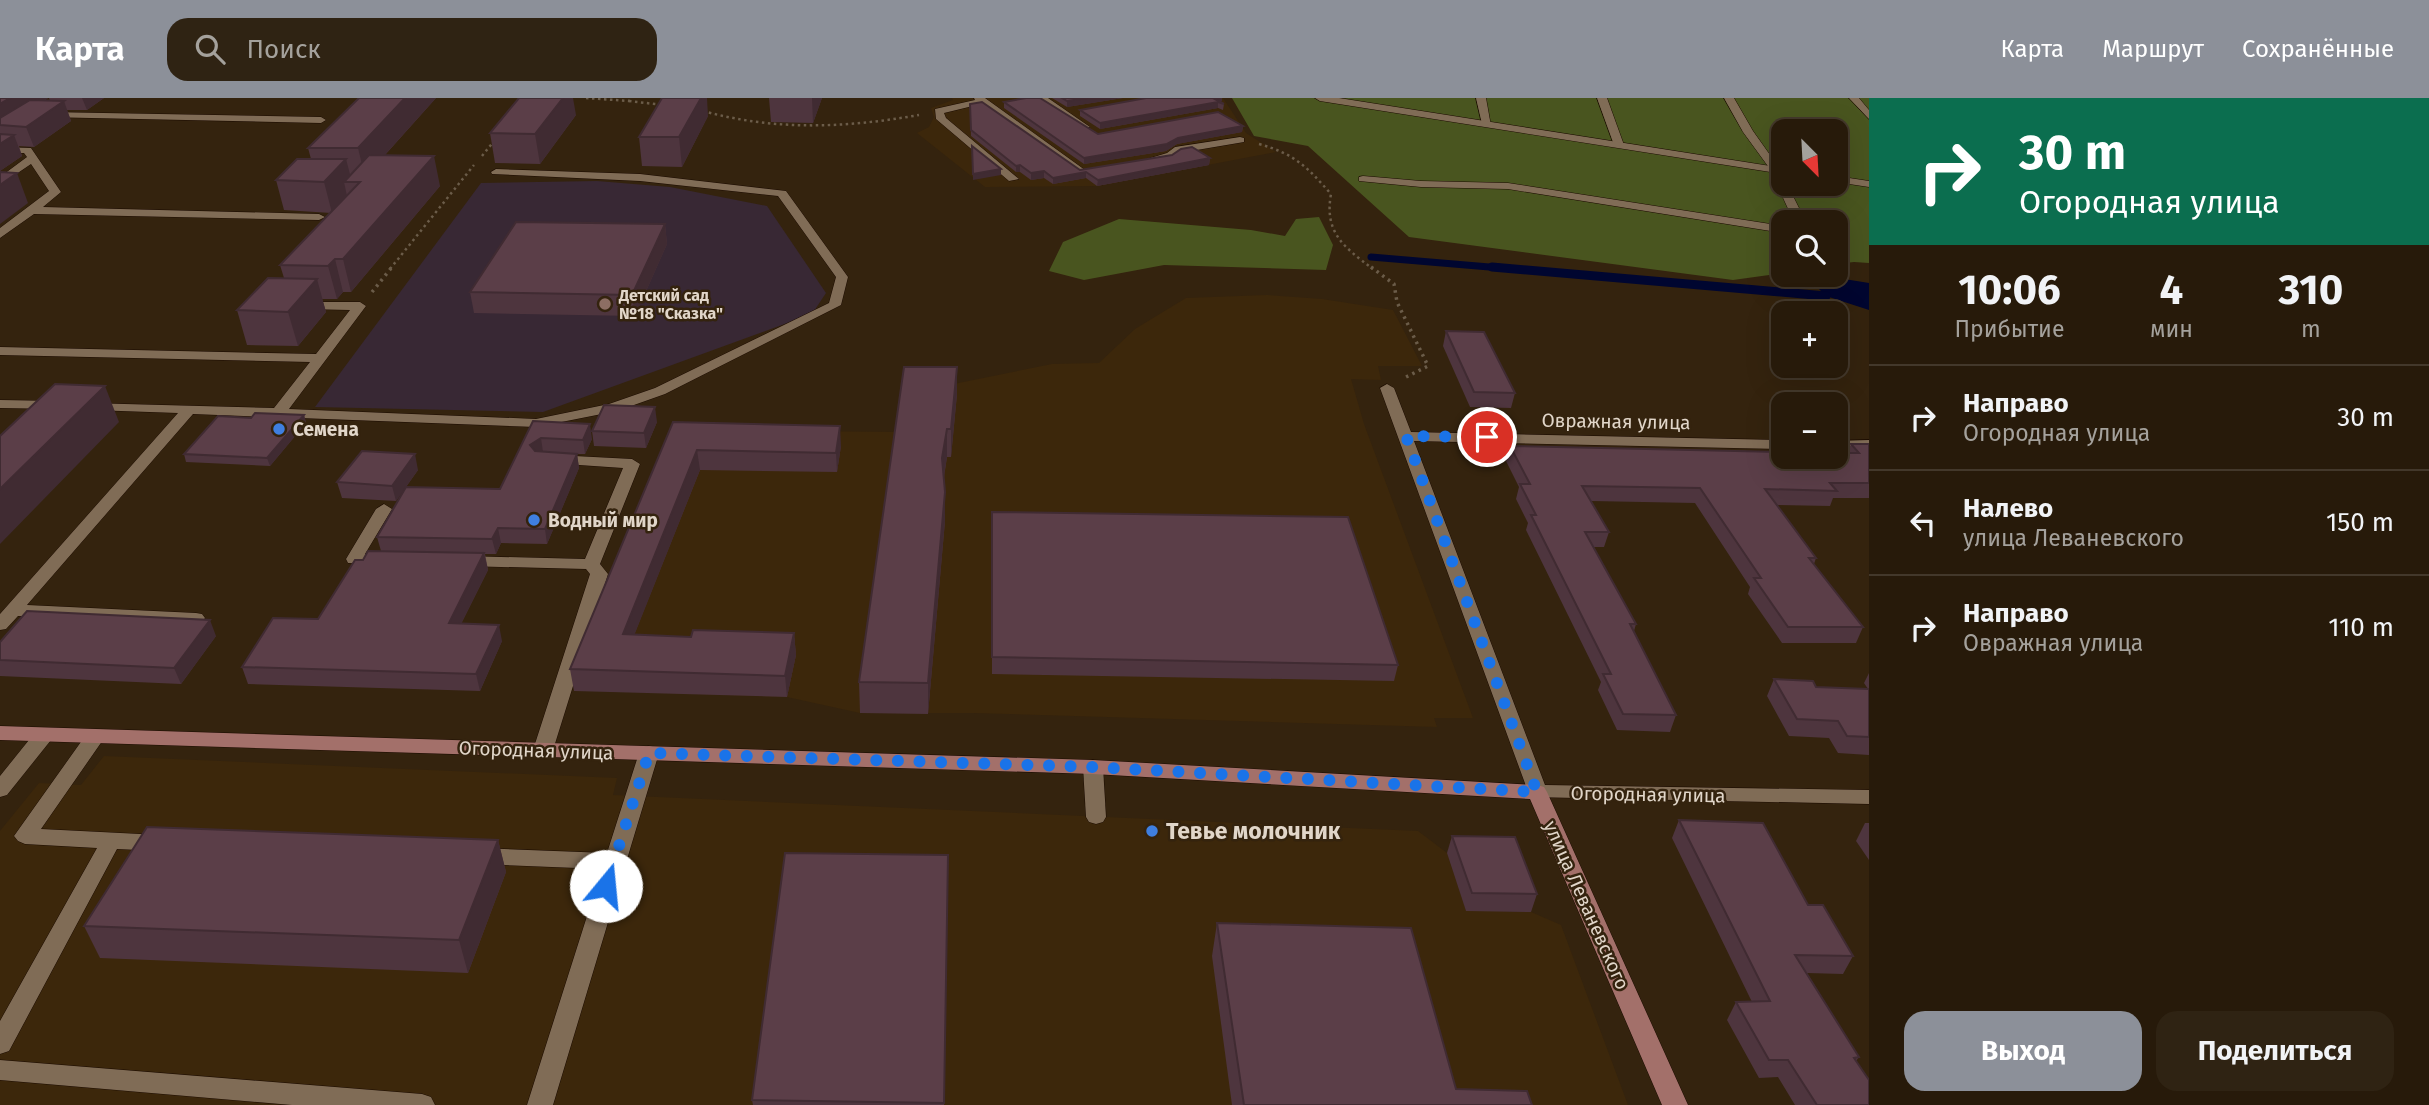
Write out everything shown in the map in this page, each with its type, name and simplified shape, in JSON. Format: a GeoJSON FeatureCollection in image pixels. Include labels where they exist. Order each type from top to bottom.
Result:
{"type":"FeatureCollection","features":[{"type":"Feature","properties":{"kind":"street"},"geometry":{"type":"LineString","coordinates":[[1320,98],[1360,101],[1771,169]]}},
{"type":"Feature","properties":{"kind":"street"},"geometry":{"type":"LineString","coordinates":[[1480,98],[1487,124]]}},
{"type":"Feature","properties":{"kind":"street"},"geometry":{"type":"LineString","coordinates":[[1602,98],[1619,145]]}},
{"type":"Feature","properties":{"kind":"street"},"geometry":{"type":"LineString","coordinates":[[1729,98],[1748,132],[1771,160]]}},
{"type":"Feature","properties":{"kind":"street"},"geometry":{"type":"LineString","coordinates":[[1854,98],[1869,116]]}},
{"type":"Feature","properties":{"kind":"street"},"geometry":{"type":"LineString","coordinates":[[1046,99],[1097,135]]}},
{"type":"Feature","properties":{"kind":"street"},"geometry":{"type":"LineString","coordinates":[[1013,179],[941,120],[939,111],[988,102],[1081,171],[1094,169]]}},
{"type":"Feature","properties":{"kind":"street"},"geometry":{"type":"LineString","coordinates":[[51,104],[34,115],[321,120]]}},
{"type":"Feature","properties":{"kind":"street"},"geometry":{"type":"LineString","coordinates":[[1065,113],[1078,111]]}},
{"type":"Feature","properties":{"kind":"street"},"geometry":{"type":"LineString","coordinates":[[1132,163],[1171,156],[1175,150],[1240,139]]}},
{"type":"Feature","properties":{"kind":"street"},"geometry":{"type":"LineString","coordinates":[[0,150],[27,150],[55,192],[0,234]]}},
{"type":"Feature","properties":{"kind":"street"},"geometry":{"type":"LineString","coordinates":[[0,182],[34,157]]}},
{"type":"Feature","properties":{"kind":"street"},"geometry":{"type":"LineString","coordinates":[[0,404],[536,423],[612,408],[660,391],[835,304],[842,277],[782,193],[705,181],[622,175],[496,172]]}},
{"type":"Feature","properties":{"kind":"street"},"geometry":{"type":"LineString","coordinates":[[1363,179],[1421,184],[1508,186],[1771,228]]}},
{"type":"Feature","properties":{"kind":"street"},"geometry":{"type":"LineString","coordinates":[[1848,181],[1869,184]]}},
{"type":"Feature","properties":{"kind":"street"},"geometry":{"type":"LineString","coordinates":[[31,210],[319,217]]}},
{"type":"Feature","properties":{"kind":"street"},"geometry":{"type":"LineString","coordinates":[[285,305],[360,306]]}},
{"type":"Feature","properties":{"kind":"street"},"geometry":{"type":"LineString","coordinates":[[278,413],[360,306]]}},
{"type":"Feature","properties":{"kind":"street"},"geometry":{"type":"LineString","coordinates":[[0,351],[321,358]]}},
{"type":"Feature","properties":{"kind":"street","name":"улица Леваневского"},"geometry":{"type":"LineString","coordinates":[[1387,388],[1537,792],[1675,1105]]}},
{"type":"Feature","properties":{"kind":"street"},"geometry":{"type":"LineString","coordinates":[[20,424],[39,405]]}},
{"type":"Feature","properties":{"kind":"street"},"geometry":{"type":"LineString","coordinates":[[0,625],[190,409]]}},
{"type":"Feature","properties":{"kind":"street","name":"Овражная улица"},"geometry":{"type":"LineString","coordinates":[[1406,436],[1771,444]]}},
{"type":"Feature","properties":{"kind":"street"},"geometry":{"type":"LineString","coordinates":[[1848,445],[1869,445]]}},
{"type":"Feature","properties":{"kind":"street"},"geometry":{"type":"LineString","coordinates":[[542,460],[632,464],[591,564]]}},
{"type":"Feature","properties":{"kind":"street"},"geometry":{"type":"LineString","coordinates":[[384,509],[355,559],[410,560]]}},
{"type":"Feature","properties":{"kind":"street"},"geometry":{"type":"LineString","coordinates":[[452,561],[591,564]]}},
{"type":"Feature","properties":{"kind":"street"},"geometry":{"type":"LineString","coordinates":[[543,750],[599,574],[591,564]]}},
{"type":"Feature","properties":{"kind":"street"},"geometry":{"type":"LineString","coordinates":[[13,610],[196,618]]}},
{"type":"Feature","properties":{"kind":"street","name":"Огородная улица"},"geometry":{"type":"LineString","coordinates":[[0,733],[1093,767],[1537,792],[1869,797]]}},
{"type":"Feature","properties":{"kind":"street"},"geometry":{"type":"LineString","coordinates":[[0,790],[44,735]]}},
{"type":"Feature","properties":{"kind":"street"},"geometry":{"type":"LineString","coordinates":[[95,737],[25,836],[181,844]]}},
{"type":"Feature","properties":{"kind":"street"},"geometry":{"type":"LineString","coordinates":[[540,1105],[613,861],[649,753]]}},
{"type":"Feature","properties":{"kind":"street"},"geometry":{"type":"LineString","coordinates":[[1093,767],[1096,817]]}},
{"type":"Feature","properties":{"kind":"street"},"geometry":{"type":"LineString","coordinates":[[0,1044],[111,841]]}},
{"type":"Feature","properties":{"kind":"street"},"geometry":{"type":"LineString","coordinates":[[460,855],[613,861]]}},
{"type":"Feature","properties":{"kind":"street"},"geometry":{"type":"LineString","coordinates":[[0,1070],[422,1105]]}},
{"type":"Feature","properties":{"kind":"path"},"geometry":{"type":"LineString","coordinates":[[586,98],[630,99],[669,106]]}},
{"type":"Feature","properties":{"kind":"path"},"geometry":{"type":"LineString","coordinates":[[703,111],[737,121],[808,130],[879,123],[939,111]]}},
{"type":"Feature","properties":{"kind":"path"},"geometry":{"type":"LineString","coordinates":[[360,306],[496,138]]}},
{"type":"Feature","properties":{"kind":"path"},"geometry":{"type":"LineString","coordinates":[[1240,139],[1288,151],[1301,160],[1331,194],[1328,218],[1337,235],[1367,265],[1394,284],[1396,302],[1428,366],[1387,388]]}},
{"type":"Feature","properties":{"kind":"shaded area"},"geometry":{"type":"Polygon","coordinates":[[[952,98],[1223,98],[1246,133],[1276,152],[1097,186],[985,187],[917,133],[929,127],[934,117],[931,108],[953,100],[952,98]]]}},
{"type":"Feature","properties":{"kind":"shaded area","name":"Детский сад №18 \"Сказка\""},"geometry":{"type":"Polygon","coordinates":[[[597,181],[670,187],[767,206],[826,293],[812,314],[543,412],[315,407],[481,183],[597,181]]]}},
{"type":"Feature","properties":{"kind":"shaded area"},"geometry":{"type":"Polygon","coordinates":[[[1267,295],[1322,299],[1393,310],[1422,366],[1378,366],[1381,380],[1351,379],[1364,424],[1473,718],[1434,718],[1437,727],[973,713],[860,713],[787,697],[573,690],[680,430],[897,432],[904,394],[1052,364],[1099,363],[1135,329],[1186,298],[1267,295]]]}},
{"type":"Feature","properties":{"kind":"shaded area"},"geometry":{"type":"Polygon","coordinates":[[[104,756],[617,778],[613,795],[1418,831],[1447,853],[1466,910],[1531,912],[1561,925],[1628,1105],[0,1105],[0,831],[39,783],[81,785],[104,756]]]}},
{"type":"Feature","properties":{"kind":"green space"},"geometry":{"type":"Polygon","coordinates":[[[1232,98],[1869,98],[1869,263],[1848,263],[1848,210],[1771,210],[1771,275],[1733,280],[1409,237],[1308,146],[1254,136],[1232,98]]]}},
{"type":"Feature","properties":{"kind":"green space"},"geometry":{"type":"Polygon","coordinates":[[[1319,217],[1333,245],[1326,270],[1164,265],[1084,280],[1049,271],[1063,242],[1119,219],[1251,230],[1285,236],[1296,219],[1319,217]]]}},
{"type":"Feature","properties":{"kind":"water"},"geometry":{"type":"Polygon","coordinates":[[[1848,280],[1869,283],[1869,310],[1848,301],[1826,296],[1817,287],[1848,287],[1848,280]]]}},
{"type":"Feature","properties":{"kind":"building"},"geometry":{"type":"Polygon","coordinates":[[[359,98],[405,98],[358,148],[308,148],[359,98]]]}},
{"type":"Feature","properties":{"kind":"building"},"geometry":{"type":"Polygon","coordinates":[[[519,98],[563,98],[535,134],[490,133],[519,98]]]}},
{"type":"Feature","properties":{"kind":"building"},"geometry":{"type":"Polygon","coordinates":[[[662,98],[701,98],[679,137],[639,137],[662,98]]]}},
{"type":"Feature","properties":{"kind":"building"},"geometry":{"type":"Polygon","coordinates":[[[1040,98],[1098,134],[1218,112],[1243,126],[1178,138],[1167,144],[1084,158],[1004,102],[1040,98]]]}},
{"type":"Feature","properties":{"kind":"building"},"geometry":{"type":"Polygon","coordinates":[[[1062,98],[1087,98],[1067,101],[1062,98]]]}},
{"type":"Feature","properties":{"kind":"building"},"geometry":{"type":"Polygon","coordinates":[[[1146,98],[1213,98],[1224,104],[1218,102],[1100,123],[1080,110],[1146,98]]]}},
{"type":"Feature","properties":{"kind":"building"},"geometry":{"type":"Polygon","coordinates":[[[30,100],[64,101],[26,127],[0,125],[0,118],[30,100]]]}},
{"type":"Feature","properties":{"kind":"building"},"geometry":{"type":"Polygon","coordinates":[[[982,102],[1080,170],[1172,155],[1181,149],[1192,147],[1210,158],[1098,180],[1086,172],[1053,178],[1044,171],[1031,173],[1020,165],[1016,166],[971,130],[970,104],[982,102]]]}},
{"type":"Feature","properties":{"kind":"building"},"geometry":{"type":"Polygon","coordinates":[[[0,134],[14,135],[0,144],[0,134]]]}},
{"type":"Feature","properties":{"kind":"building"},"geometry":{"type":"Polygon","coordinates":[[[972,146],[1001,169],[973,174],[972,146]]]}},
{"type":"Feature","properties":{"kind":"building"},"geometry":{"type":"Polygon","coordinates":[[[369,155],[434,156],[343,259],[335,259],[328,266],[280,265],[360,182],[344,182],[369,155]]]}},
{"type":"Feature","properties":{"kind":"building"},"geometry":{"type":"Polygon","coordinates":[[[297,159],[346,159],[324,182],[276,180],[297,159]]]}},
{"type":"Feature","properties":{"kind":"building"},"geometry":{"type":"Polygon","coordinates":[[[0,172],[17,173],[0,185],[0,172]]]}},
{"type":"Feature","properties":{"kind":"building"},"geometry":{"type":"Polygon","coordinates":[[[516,222],[665,224],[632,295],[470,292],[516,222]]]}},
{"type":"Feature","properties":{"kind":"building"},"geometry":{"type":"Polygon","coordinates":[[[268,278],[317,279],[288,312],[237,310],[268,278]]]}},
{"type":"Feature","properties":{"kind":"building"},"geometry":{"type":"Polygon","coordinates":[[[1446,331],[1484,332],[1515,393],[1474,392],[1446,331]]]}},
{"type":"Feature","properties":{"kind":"building"},"geometry":{"type":"Polygon","coordinates":[[[904,367],[957,367],[951,429],[947,429],[942,458],[945,492],[928,683],[859,682],[904,367]]]}},
{"type":"Feature","properties":{"kind":"building"},"geometry":{"type":"Polygon","coordinates":[[[55,384],[105,386],[0,489],[0,436],[55,384]]]}},
{"type":"Feature","properties":{"kind":"building"},"geometry":{"type":"Polygon","coordinates":[[[604,405],[655,407],[644,433],[592,431],[604,405]]]}},
{"type":"Feature","properties":{"kind":"building"},"geometry":{"type":"Polygon","coordinates":[[[255,413],[304,415],[267,458],[184,454],[218,416],[251,418],[255,413]]]}},
{"type":"Feature","properties":{"kind":"building"},"geometry":{"type":"Polygon","coordinates":[[[533,421],[590,424],[583,440],[541,438],[530,445],[535,451],[577,454],[545,529],[498,528],[492,539],[377,537],[406,487],[500,489],[533,421]]]}},
{"type":"Feature","properties":{"kind":"building"},"geometry":{"type":"Polygon","coordinates":[[[673,422],[840,426],[836,453],[697,450],[623,634],[691,637],[693,630],[794,633],[785,676],[570,669],[673,422]]]}},
{"type":"Feature","properties":{"kind":"building"},"geometry":{"type":"Polygon","coordinates":[[[1851,444],[1869,444],[1869,483],[1830,483],[1837,491],[1765,489],[1816,558],[1809,558],[1863,627],[1788,627],[1754,578],[1761,578],[1700,488],[1582,486],[1609,532],[1585,532],[1636,624],[1630,624],[1676,715],[1623,714],[1603,674],[1611,674],[1531,515],[1536,515],[1520,484],[1530,484],[1510,446],[1771,452],[1771,469],[1848,469],[1848,453],[1859,453],[1851,444]]]}},
{"type":"Feature","properties":{"kind":"building"},"geometry":{"type":"Polygon","coordinates":[[[362,451],[415,454],[392,486],[337,482],[362,451]]]}},
{"type":"Feature","properties":{"kind":"building"},"geometry":{"type":"Polygon","coordinates":[[[992,512],[1348,517],[1398,665],[992,657],[992,512]]]}},
{"type":"Feature","properties":{"kind":"building"},"geometry":{"type":"Polygon","coordinates":[[[368,551],[484,553],[449,623],[499,625],[476,674],[242,667],[273,618],[318,619],[355,560],[363,560],[368,551]]]}},
{"type":"Feature","properties":{"kind":"building"},"geometry":{"type":"Polygon","coordinates":[[[27,611],[210,620],[174,668],[0,660],[0,642],[27,611]]]}},
{"type":"Feature","properties":{"kind":"building"},"geometry":{"type":"Polygon","coordinates":[[[1774,679],[1813,681],[1816,687],[1869,689],[1869,737],[1847,736],[1838,721],[1797,719],[1774,679]]]}},
{"type":"Feature","properties":{"kind":"building"},"geometry":{"type":"Polygon","coordinates":[[[1679,820],[1763,823],[1808,905],[1823,905],[1853,956],[1795,955],[1859,1057],[1854,1058],[1869,1080],[1869,1105],[1817,1105],[1788,1060],[1769,1060],[1736,1002],[1770,1001],[1679,820]]]}},
{"type":"Feature","properties":{"kind":"building"},"geometry":{"type":"Polygon","coordinates":[[[147,827],[498,840],[459,940],[84,926],[147,827]]]}},
{"type":"Feature","properties":{"kind":"building"},"geometry":{"type":"Polygon","coordinates":[[[1452,836],[1515,837],[1537,894],[1472,893],[1452,836]]]}},
{"type":"Feature","properties":{"kind":"building"},"geometry":{"type":"Polygon","coordinates":[[[785,853],[948,855],[944,1103],[752,1100],[785,853]]]}},
{"type":"Feature","properties":{"kind":"building"},"geometry":{"type":"Polygon","coordinates":[[[1217,923],[1411,928],[1456,1089],[1527,1091],[1532,1105],[1244,1105],[1217,923]]]}},
{"type":"Feature","properties":{"kind":"waterway"},"geometry":{"type":"LineString","coordinates":[[1371,257],[1513,269]]}},
{"type":"Feature","properties":{"kind":"waterway"},"geometry":{"type":"LineString","coordinates":[[1492,267],[1826,296]]}},
{"type":"Feature","properties":{"kind":"place","name":"Детский сад №18 \"Сказка\""},"geometry":{"type":"Point","coordinates":[605,304]}},
{"type":"Feature","properties":{"kind":"place","name":"Семена"},"geometry":{"type":"Point","coordinates":[279,429]}},
{"type":"Feature","properties":{"kind":"place","name":"Водный мир"},"geometry":{"type":"Point","coordinates":[534,520]}},
{"type":"Feature","properties":{"kind":"place","name":"Тевье молочник"},"geometry":{"type":"Point","coordinates":[1152,831]}},
{"type":"Feature","properties":{"kind":"route"},"geometry":{"type":"LineString","coordinates":[[606,886],[649,753],[1093,767],[1537,792],[1406,436],[1487,437]]}}]}
